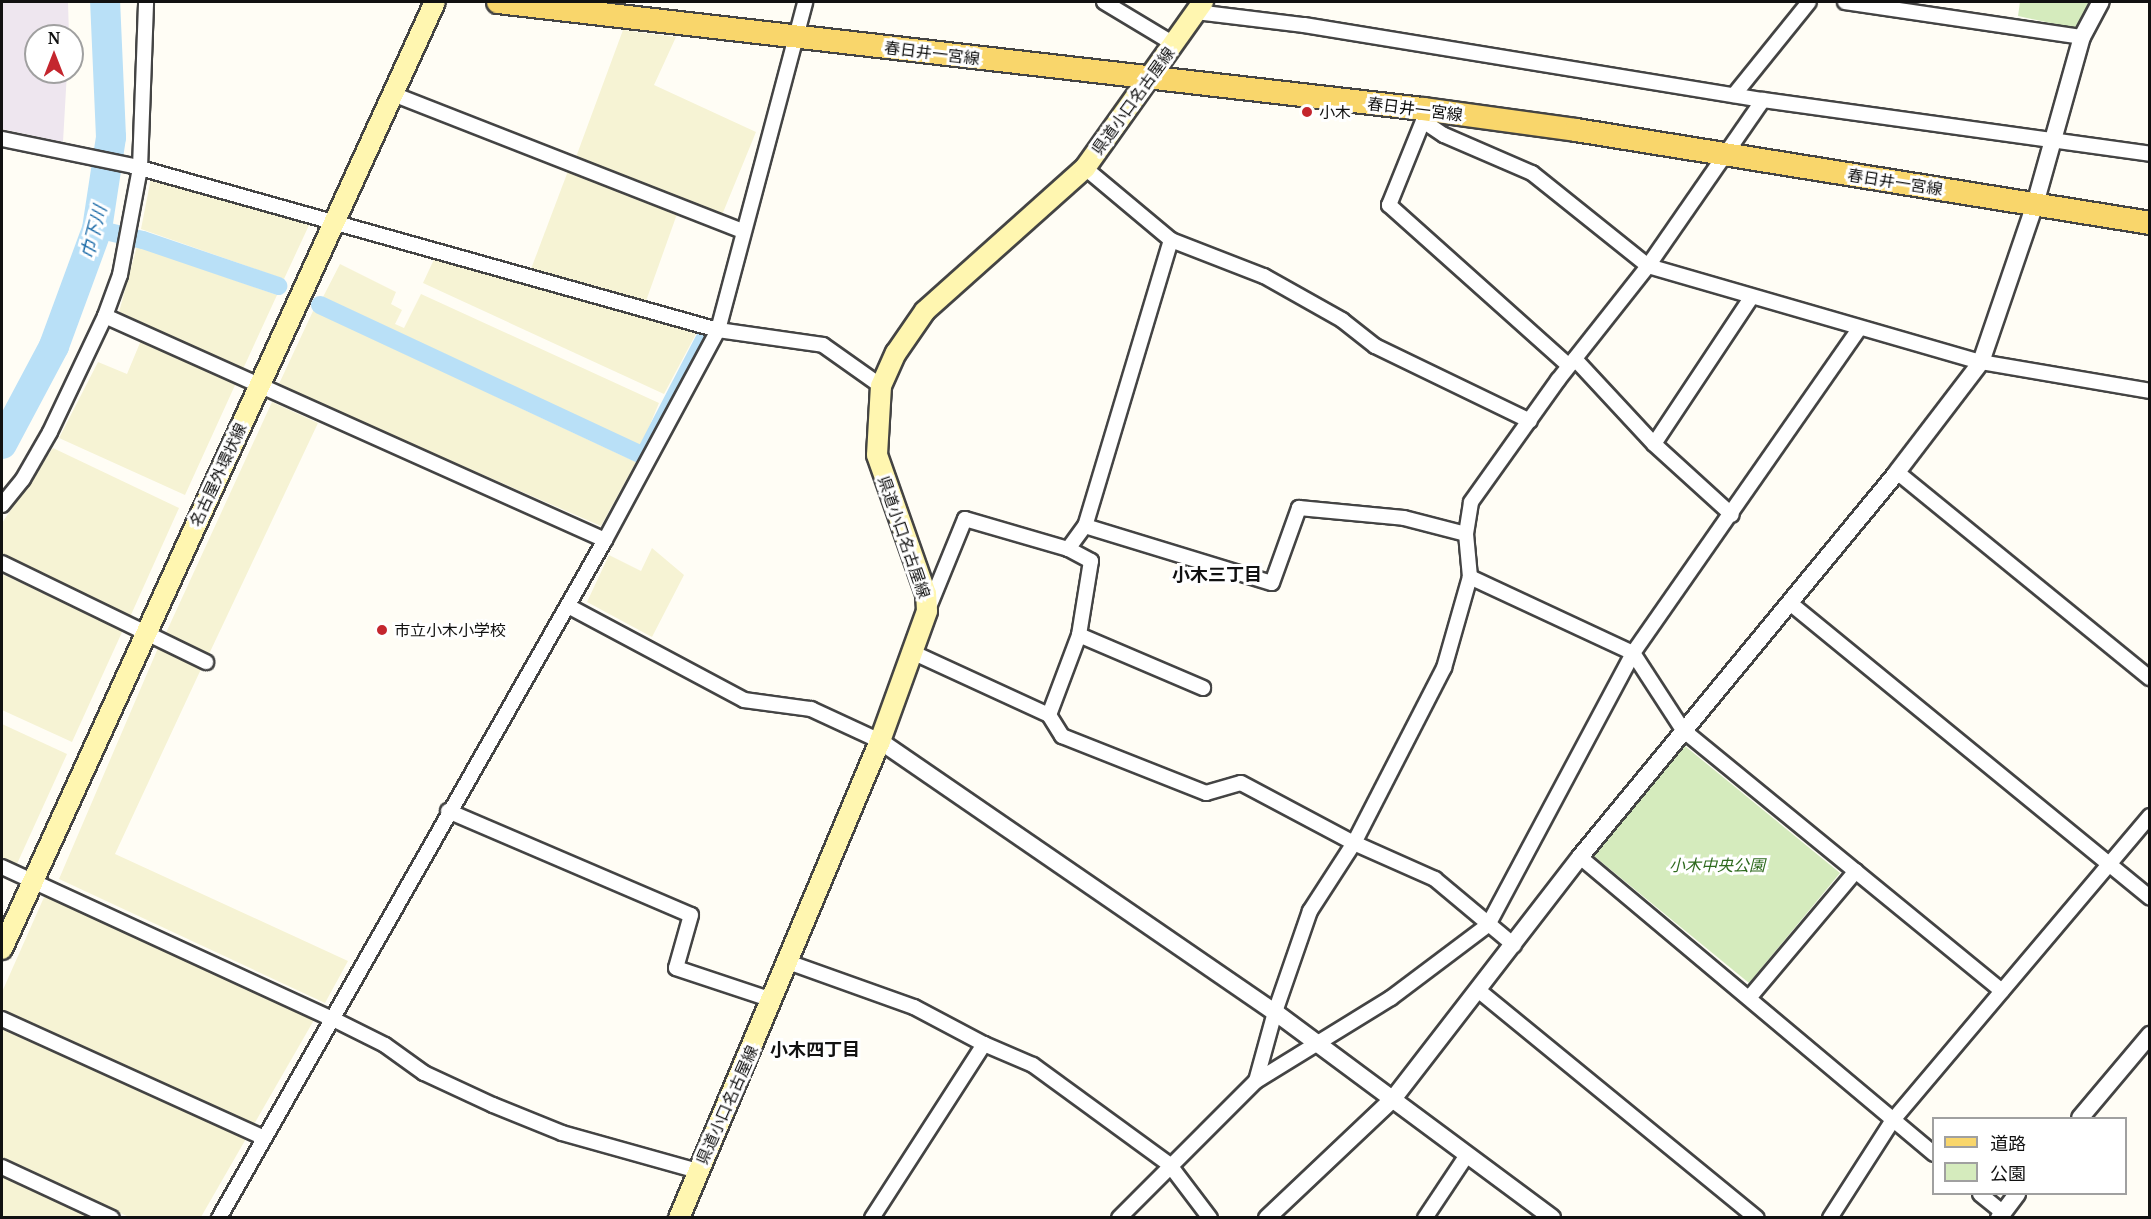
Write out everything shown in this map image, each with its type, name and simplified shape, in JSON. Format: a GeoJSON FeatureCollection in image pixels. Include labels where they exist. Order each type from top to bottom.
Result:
{"type":"FeatureCollection","features":[{"type":"Feature","properties":{"kind":"main road","name":"名古屋外環状線"},"geometry":{"type":"LineString","coordinates":[[2,949],[144,634],[435,2]]}},
{"type":"Feature","properties":{"kind":"main road","name":"春日井一宮線"},"geometry":{"type":"LineString","coordinates":[[498,2],[796,36],[1725,154],[2150,223]]}},
{"type":"Feature","properties":{"kind":"main road","name":"県道小口名古屋線"},"geometry":{"type":"LineString","coordinates":[[679,1218],[880,741],[914,653],[927,612],[926,594],[877,455],[880,386],[896,353],[924,311],[1085,168],[1200,7]]}},
{"type":"Feature","properties":{"kind":"street"},"geometry":{"type":"LineString","coordinates":[[2,505],[23,479],[50,432],[105,316],[125,246],[137,167],[146,2]]}},
{"type":"Feature","properties":{"kind":"street"},"geometry":{"type":"LineString","coordinates":[[219,1218],[262,1137],[448,811],[570,607],[718,330],[805,2]]}},
{"type":"Feature","properties":{"kind":"street"},"geometry":{"type":"LineString","coordinates":[[1104,2],[1174,44]]}},
{"type":"Feature","properties":{"kind":"street"},"geometry":{"type":"LineString","coordinates":[[1734,95],[1809,2]]}},
{"type":"Feature","properties":{"kind":"street"},"geometry":{"type":"LineString","coordinates":[[1845,2],[2082,37]]}},
{"type":"Feature","properties":{"kind":"street"},"geometry":{"type":"LineString","coordinates":[[1267,1218],[1393,1099],[1580,857],[1897,472],[1981,362],[2035,204],[2082,37],[2101,2]]}},
{"type":"Feature","properties":{"kind":"street"},"geometry":{"type":"LineString","coordinates":[[1200,7],[1763,100],[2150,154]]}},
{"type":"Feature","properties":{"kind":"street"},"geometry":{"type":"LineString","coordinates":[[393,94],[743,231]]}},
{"type":"Feature","properties":{"kind":"street"},"geometry":{"type":"LineString","coordinates":[[1256,1081],[1275,1012],[1310,911],[1353,843],[1444,668],[1470,577],[1466,534],[1471,502],[1572,363],[1648,266],[1763,100]]}},
{"type":"Feature","properties":{"kind":"street"},"geometry":{"type":"LineString","coordinates":[[1732,515],[1654,444],[1572,363],[1389,205],[1424,115],[1444,135],[1532,173],[1648,266],[1751,298],[1981,362],[2150,390]]}},
{"type":"Feature","properties":{"kind":"street"},"geometry":{"type":"LineString","coordinates":[[2,139],[137,167],[718,330],[823,345],[880,386]]}},
{"type":"Feature","properties":{"kind":"street"},"geometry":{"type":"LineString","coordinates":[[1085,168],[1171,240],[1264,276],[1342,320],[1376,346],[1530,421]]}},
{"type":"Feature","properties":{"kind":"street"},"geometry":{"type":"LineString","coordinates":[[1068,549],[1085,526],[1171,240]]}},
{"type":"Feature","properties":{"kind":"street"},"geometry":{"type":"LineString","coordinates":[[1654,444],[1751,298]]}},
{"type":"Feature","properties":{"kind":"street"},"geometry":{"type":"LineString","coordinates":[[105,316],[605,540]]}},
{"type":"Feature","properties":{"kind":"street"},"geometry":{"type":"LineString","coordinates":[[1119,1218],[1169,1164],[1256,1081],[1391,998],[1488,925],[1633,653],[1732,515],[1859,329]]}},
{"type":"Feature","properties":{"kind":"street"},"geometry":{"type":"LineString","coordinates":[[1897,472],[2150,678]]}},
{"type":"Feature","properties":{"kind":"street"},"geometry":{"type":"LineString","coordinates":[[1085,526],[1272,583],[1299,508],[1404,518],[1466,534]]}},
{"type":"Feature","properties":{"kind":"street"},"geometry":{"type":"LineString","coordinates":[[927,612],[965,519],[1068,549],[1091,561],[1079,635],[1049,715]]}},
{"type":"Feature","properties":{"kind":"street"},"geometry":{"type":"LineString","coordinates":[[2,562],[144,634],[206,662]]}},
{"type":"Feature","properties":{"kind":"street"},"geometry":{"type":"LineString","coordinates":[[1470,577],[1633,653],[1683,730],[2002,991]]}},
{"type":"Feature","properties":{"kind":"street"},"geometry":{"type":"LineString","coordinates":[[1790,603],[2108,866],[2150,898]]}},
{"type":"Feature","properties":{"kind":"street"},"geometry":{"type":"LineString","coordinates":[[570,607],[744,700],[811,709],[880,741],[1275,1012],[1552,1218]]}},
{"type":"Feature","properties":{"kind":"street"},"geometry":{"type":"LineString","coordinates":[[1079,635],[1203,688]]}},
{"type":"Feature","properties":{"kind":"street"},"geometry":{"type":"LineString","coordinates":[[914,653],[1049,715],[1062,736],[1206,793],[1241,783],[1353,843],[1435,879],[1514,945]]}},
{"type":"Feature","properties":{"kind":"street"},"geometry":{"type":"LineString","coordinates":[[448,811],[692,915],[676,968],[772,1000]]}},
{"type":"Feature","properties":{"kind":"street"},"geometry":{"type":"LineString","coordinates":[[1830,1218],[1893,1120],[2150,816]]}},
{"type":"Feature","properties":{"kind":"street"},"geometry":{"type":"LineString","coordinates":[[1580,857],[1932,1152]]}},
{"type":"Feature","properties":{"kind":"street"},"geometry":{"type":"LineString","coordinates":[[2,867],[331,1018],[385,1045],[424,1073],[493,1105],[562,1133],[698,1171]]}},
{"type":"Feature","properties":{"kind":"street"},"geometry":{"type":"LineString","coordinates":[[1749,998],[1856,871]]}},
{"type":"Feature","properties":{"kind":"street"},"geometry":{"type":"LineString","coordinates":[[788,962],[914,1007],[984,1044],[1033,1065],[1169,1164],[1210,1218]]}},
{"type":"Feature","properties":{"kind":"street"},"geometry":{"type":"LineString","coordinates":[[1478,990],[1757,1218]]}},
{"type":"Feature","properties":{"kind":"street"},"geometry":{"type":"LineString","coordinates":[[2,1019],[262,1137]]}},
{"type":"Feature","properties":{"kind":"street"},"geometry":{"type":"LineString","coordinates":[[2082,1117],[2150,1035]]}},
{"type":"Feature","properties":{"kind":"street"},"geometry":{"type":"LineString","coordinates":[[872,1218],[984,1044]]}},
{"type":"Feature","properties":{"kind":"street"},"geometry":{"type":"LineString","coordinates":[[1425,1218],[1467,1155]]}},
{"type":"Feature","properties":{"kind":"street"},"geometry":{"type":"LineString","coordinates":[[2,1167],[112,1218]]}},
{"type":"Feature","properties":{"kind":"street"},"geometry":{"type":"LineString","coordinates":[[1981,1195],[2000,1215],[2016,1195]]}},
{"type":"Feature","properties":{"kind":"shaded area"},"geometry":{"type":"Polygon","coordinates":[[[2,2],[68,2],[69,24],[24,24],[24,84],[66,84],[63,142],[2,129],[2,2]]]}},
{"type":"Feature","properties":{"kind":"shaded area"},"geometry":{"type":"Polygon","coordinates":[[[623,30],[676,37],[654,85],[756,132],[722,215],[576,157],[623,30]]]}},
{"type":"Feature","properties":{"kind":"shaded area"},"geometry":{"type":"Polygon","coordinates":[[[568,171],[677,214],[646,301],[531,269],[568,171]]]}},
{"type":"Feature","properties":{"kind":"shaded area"},"geometry":{"type":"Polygon","coordinates":[[[151,178],[310,223],[284,279],[141,229],[151,178]]]}},
{"type":"Feature","properties":{"kind":"shaded area"},"geometry":{"type":"Polygon","coordinates":[[[137,246],[277,295],[243,369],[119,312],[137,246]]]}},
{"type":"Feature","properties":{"kind":"shaded area"},"geometry":{"type":"Polygon","coordinates":[[[436,255],[698,330],[664,394],[423,283],[436,255]]]}},
{"type":"Feature","properties":{"kind":"shaded area"},"geometry":{"type":"Polygon","coordinates":[[[340,264],[396,292],[391,304],[402,310],[395,324],[404,328],[421,294],[659,403],[641,446],[323,297],[340,264]]]}},
{"type":"Feature","properties":{"kind":"shaded area"},"geometry":{"type":"Polygon","coordinates":[[[313,311],[636,462],[601,526],[278,386],[313,311]]]}},
{"type":"Feature","properties":{"kind":"shaded area"},"geometry":{"type":"Polygon","coordinates":[[[142,338],[236,383],[185,495],[59,438],[98,362],[127,374],[142,338]]]}},
{"type":"Feature","properties":{"kind":"shaded area"},"geometry":{"type":"Polygon","coordinates":[[[272,402],[318,423],[209,654],[165,635],[272,402]]]}},
{"type":"Feature","properties":{"kind":"shaded area"},"geometry":{"type":"Polygon","coordinates":[[[53,448],[179,508],[130,617],[2,557],[2,523],[53,448]]]}},
{"type":"Feature","properties":{"kind":"shaded area"},"geometry":{"type":"Polygon","coordinates":[[[652,548],[684,575],[652,637],[587,602],[609,555],[641,571],[652,548]]]}},
{"type":"Feature","properties":{"kind":"shaded area"},"geometry":{"type":"Polygon","coordinates":[[[2,574],[123,630],[72,742],[2,710],[2,574]]]}},
{"type":"Feature","properties":{"kind":"shaded area"},"geometry":{"type":"Polygon","coordinates":[[[158,648],[202,667],[115,854],[348,961],[325,1003],[59,879],[158,648]]]}},
{"type":"Feature","properties":{"kind":"shaded area"},"geometry":{"type":"Polygon","coordinates":[[[2,724],[67,754],[16,866],[2,859],[2,724]]]}},
{"type":"Feature","properties":{"kind":"shaded area"},"geometry":{"type":"Polygon","coordinates":[[[45,895],[314,1020],[253,1126],[2,1012],[2,992],[45,895]]]}},
{"type":"Feature","properties":{"kind":"shaded area"},"geometry":{"type":"Polygon","coordinates":[[[2,1026],[247,1137],[201,1217],[129,1217],[2,1159],[2,1026]]]}},
{"type":"Feature","properties":{"kind":"shaded area"},"geometry":{"type":"Polygon","coordinates":[[[2,1176],[94,1217],[2,1217],[2,1176]]]}},
{"type":"Feature","properties":{"kind":"green space"},"geometry":{"type":"Polygon","coordinates":[[[2020,2],[2093,2],[2079,29],[2018,16],[2020,2]]]}},
{"type":"Feature","properties":{"kind":"green space","name":"小木中央公園"},"geometry":{"type":"Polygon","coordinates":[[[1685,746],[1840,873],[1749,983],[1594,856],[1685,746]]]}},
{"type":"Feature","properties":{"kind":"waterway","name":"巾下川"},"geometry":{"type":"LineString","coordinates":[[2,444],[54,346],[97,229],[111,137],[105,2]]}},
{"type":"Feature","properties":{"kind":"waterway"},"geometry":{"type":"LineString","coordinates":[[97,229],[143,240],[278,286]]}},
{"type":"Feature","properties":{"kind":"waterway"},"geometry":{"type":"LineString","coordinates":[[320,305],[644,456],[704,340]]}},
{"type":"Feature","properties":{"kind":"place","name":"小木"},"geometry":{"type":"Point","coordinates":[1307,112]}},
{"type":"Feature","properties":{"kind":"place","name":"市立小木小学校"},"geometry":{"type":"Point","coordinates":[382,630]}},
{"type":"Feature","properties":{"kind":"district","name":"小木三丁目"},"geometry":{"type":"Point","coordinates":[1217,574]}},
{"type":"Feature","properties":{"kind":"district","name":"小木四丁目"},"geometry":{"type":"Point","coordinates":[815,1049]}}]}
